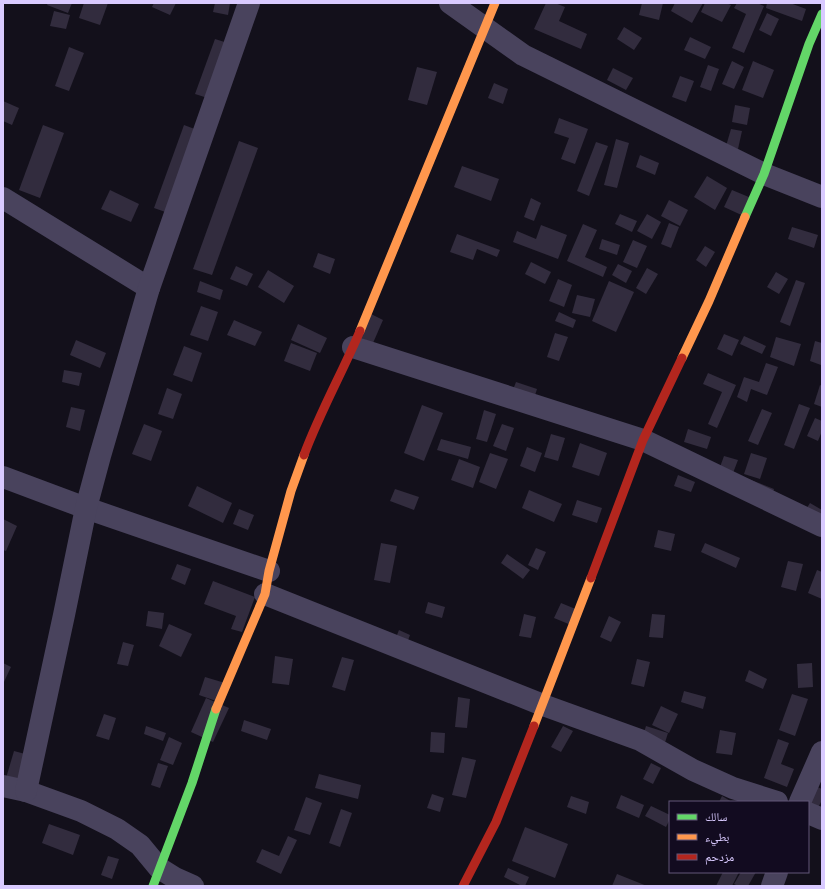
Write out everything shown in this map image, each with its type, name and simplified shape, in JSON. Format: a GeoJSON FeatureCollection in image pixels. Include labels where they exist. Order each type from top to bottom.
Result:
{"type":"FeatureCollection","features":[{"type":"Feature","properties":{"kind":"street"},"geometry":{"type":"LineString","coordinates":[[26,791],[86,508],[104,441],[149,288],[249,3]]}},
{"type":"Feature","properties":{"kind":"street"},"geometry":{"type":"LineString","coordinates":[[450,3],[523,55],[764,174],[822,197]]}},
{"type":"Feature","properties":{"kind":"street"},"geometry":{"type":"LineString","coordinates":[[156,877],[192,783],[215,711],[265,594],[269,571],[290,491],[312,434],[353,347],[494,3]]}},
{"type":"Feature","properties":{"kind":"street"},"geometry":{"type":"LineString","coordinates":[[463,886],[496,822],[544,704],[643,440],[709,301],[764,174],[809,44],[822,14]]}},
{"type":"Feature","properties":{"kind":"street"},"geometry":{"type":"LineString","coordinates":[[3,198],[149,288]]}},
{"type":"Feature","properties":{"kind":"street"},"geometry":{"type":"LineString","coordinates":[[353,347],[643,440],[822,526]]}},
{"type":"Feature","properties":{"kind":"street"},"geometry":{"type":"LineString","coordinates":[[3,477],[86,508],[269,571]]}},
{"type":"Feature","properties":{"kind":"street"},"geometry":{"type":"LineString","coordinates":[[265,594],[544,704],[640,740],[693,770],[733,788],[774,801]]}},
{"type":"Feature","properties":{"kind":"street"},"geometry":{"type":"LineString","coordinates":[[800,801],[822,752]]}},
{"type":"Feature","properties":{"kind":"street"},"geometry":{"type":"LineString","coordinates":[[3,786],[26,791],[81,810],[117,829],[140,845],[156,877]]}},
{"type":"Feature","properties":{"kind":"street"},"geometry":{"type":"LineString","coordinates":[[809,813],[822,819]]}},
{"type":"Feature","properties":{"kind":"street"},"geometry":{"type":"LineString","coordinates":[[772,886],[777,873]]}},
{"type":"Feature","properties":{"kind":"street"},"geometry":{"type":"LineString","coordinates":[[156,877],[175,878],[193,886]]}},
{"type":"Feature","properties":{"kind":"building"},"geometry":{"type":"Polygon","coordinates":[[[48,3],[72,3],[68,13],[47,5],[48,3]]]}},
{"type":"Feature","properties":{"kind":"building"},"geometry":{"type":"Polygon","coordinates":[[[84,3],[108,3],[100,25],[79,18],[84,3]]]}},
{"type":"Feature","properties":{"kind":"building"},"geometry":{"type":"Polygon","coordinates":[[[154,3],[176,3],[170,15],[152,7],[154,3]]]}},
{"type":"Feature","properties":{"kind":"building"},"geometry":{"type":"Polygon","coordinates":[[[215,3],[230,3],[228,15],[213,12],[215,3]]]}},
{"type":"Feature","properties":{"kind":"building"},"geometry":{"type":"Polygon","coordinates":[[[546,3],[555,3],[565,7],[559,21],[587,34],[581,49],[534,29],[546,3]]]}},
{"type":"Feature","properties":{"kind":"building"},"geometry":{"type":"Polygon","coordinates":[[[642,3],[663,3],[659,20],[639,15],[642,3]]]}},
{"type":"Feature","properties":{"kind":"building"},"geometry":{"type":"Polygon","coordinates":[[[675,3],[703,3],[692,23],[671,11],[675,3]]]}},
{"type":"Feature","properties":{"kind":"building"},"geometry":{"type":"Polygon","coordinates":[[[705,3],[726,3],[731,5],[722,22],[701,12],[705,3]]]}},
{"type":"Feature","properties":{"kind":"building"},"geometry":{"type":"Polygon","coordinates":[[[737,3],[757,3],[764,6],[744,53],[732,48],[746,14],[734,8],[737,3]]]}},
{"type":"Feature","properties":{"kind":"building"},"geometry":{"type":"Polygon","coordinates":[[[767,3],[790,3],[806,9],[802,21],[766,8],[767,3]]]}},
{"type":"Feature","properties":{"kind":"building"},"geometry":{"type":"Polygon","coordinates":[[[54,11],[70,15],[66,29],[50,26],[54,11]]]}},
{"type":"Feature","properties":{"kind":"building"},"geometry":{"type":"Polygon","coordinates":[[[767,13],[779,19],[771,36],[759,30],[767,13]]]}},
{"type":"Feature","properties":{"kind":"building"},"geometry":{"type":"Polygon","coordinates":[[[624,27],[642,38],[634,50],[617,39],[624,27]]]}},
{"type":"Feature","properties":{"kind":"building"},"geometry":{"type":"Polygon","coordinates":[[[690,37],[711,47],[705,59],[684,50],[690,37]]]}},
{"type":"Feature","properties":{"kind":"building"},"geometry":{"type":"Polygon","coordinates":[[[215,39],[234,45],[214,100],[195,94],[215,39]]]}},
{"type":"Feature","properties":{"kind":"building"},"geometry":{"type":"Polygon","coordinates":[[[69,47],[84,53],[69,91],[55,86],[69,47]]]}},
{"type":"Feature","properties":{"kind":"building"},"geometry":{"type":"Polygon","coordinates":[[[732,61],[744,67],[734,89],[722,84],[732,61]]]}},
{"type":"Feature","properties":{"kind":"building"},"geometry":{"type":"Polygon","coordinates":[[[753,61],[774,70],[763,98],[742,90],[753,61]]]}},
{"type":"Feature","properties":{"kind":"building"},"geometry":{"type":"Polygon","coordinates":[[[708,65],[719,69],[711,91],[700,87],[708,65]]]}},
{"type":"Feature","properties":{"kind":"building"},"geometry":{"type":"Polygon","coordinates":[[[417,67],[437,72],[427,105],[408,100],[417,67]]]}},
{"type":"Feature","properties":{"kind":"building"},"geometry":{"type":"Polygon","coordinates":[[[613,68],[633,78],[626,90],[607,80],[613,68]]]}},
{"type":"Feature","properties":{"kind":"building"},"geometry":{"type":"Polygon","coordinates":[[[680,76],[694,81],[686,102],[672,97],[680,76]]]}},
{"type":"Feature","properties":{"kind":"building"},"geometry":{"type":"Polygon","coordinates":[[[494,83],[508,89],[503,104],[488,98],[494,83]]]}},
{"type":"Feature","properties":{"kind":"building"},"geometry":{"type":"Polygon","coordinates":[[[3,101],[19,108],[12,125],[3,121],[3,101]]]}},
{"type":"Feature","properties":{"kind":"building"},"geometry":{"type":"Polygon","coordinates":[[[735,105],[750,108],[747,125],[732,122],[735,105]]]}},
{"type":"Feature","properties":{"kind":"building"},"geometry":{"type":"Polygon","coordinates":[[[559,118],[588,129],[575,164],[561,159],[569,138],[554,133],[559,118]]]}},
{"type":"Feature","properties":{"kind":"building"},"geometry":{"type":"Polygon","coordinates":[[[43,125],[64,133],[40,198],[19,190],[43,125]]]}},
{"type":"Feature","properties":{"kind":"building"},"geometry":{"type":"Polygon","coordinates":[[[184,125],[200,131],[171,214],[154,208],[184,125]]]}},
{"type":"Feature","properties":{"kind":"building"},"geometry":{"type":"Polygon","coordinates":[[[731,129],[742,131],[738,149],[726,146],[731,129]]]}},
{"type":"Feature","properties":{"kind":"building"},"geometry":{"type":"Polygon","coordinates":[[[616,139],[629,143],[617,188],[604,185],[616,139]]]}},
{"type":"Feature","properties":{"kind":"building"},"geometry":{"type":"Polygon","coordinates":[[[239,141],[258,148],[212,275],[193,269],[239,141]]]}},
{"type":"Feature","properties":{"kind":"building"},"geometry":{"type":"Polygon","coordinates":[[[596,142],[608,146],[589,196],[577,191],[596,142]]]}},
{"type":"Feature","properties":{"kind":"building"},"geometry":{"type":"Polygon","coordinates":[[[640,155],[659,163],[655,175],[636,167],[640,155]]]}},
{"type":"Feature","properties":{"kind":"building"},"geometry":{"type":"Polygon","coordinates":[[[462,166],[499,179],[491,201],[454,187],[462,166]]]}},
{"type":"Feature","properties":{"kind":"building"},"geometry":{"type":"Polygon","coordinates":[[[707,176],[727,188],[715,210],[694,197],[707,176]]]}},
{"type":"Feature","properties":{"kind":"building"},"geometry":{"type":"Polygon","coordinates":[[[110,190],[139,204],[131,222],[101,209],[110,190]]]}},
{"type":"Feature","properties":{"kind":"building"},"geometry":{"type":"Polygon","coordinates":[[[732,190],[756,200],[748,218],[724,207],[732,190]]]}},
{"type":"Feature","properties":{"kind":"building"},"geometry":{"type":"Polygon","coordinates":[[[531,198],[541,203],[534,221],[524,217],[531,198]]]}},
{"type":"Feature","properties":{"kind":"building"},"geometry":{"type":"Polygon","coordinates":[[[669,200],[688,210],[680,226],[661,216],[669,200]]]}},
{"type":"Feature","properties":{"kind":"building"},"geometry":{"type":"Polygon","coordinates":[[[620,214],[637,221],[632,232],[615,224],[620,214]]]}},
{"type":"Feature","properties":{"kind":"building"},"geometry":{"type":"Polygon","coordinates":[[[647,214],[661,222],[652,239],[637,231],[647,214]]]}},
{"type":"Feature","properties":{"kind":"building"},"geometry":{"type":"Polygon","coordinates":[[[669,223],[679,227],[671,248],[661,244],[669,223]]]}},
{"type":"Feature","properties":{"kind":"building"},"geometry":{"type":"Polygon","coordinates":[[[583,224],[597,230],[585,257],[607,267],[603,277],[567,261],[583,224]]]}},
{"type":"Feature","properties":{"kind":"building"},"geometry":{"type":"Polygon","coordinates":[[[541,225],[567,235],[558,259],[513,242],[517,231],[536,239],[541,225]]]}},
{"type":"Feature","properties":{"kind":"building"},"geometry":{"type":"Polygon","coordinates":[[[792,227],[818,235],[814,248],[788,239],[792,227]]]}},
{"type":"Feature","properties":{"kind":"building"},"geometry":{"type":"Polygon","coordinates":[[[457,234],[500,250],[497,257],[477,249],[473,260],[450,252],[457,234]]]}},
{"type":"Feature","properties":{"kind":"building"},"geometry":{"type":"Polygon","coordinates":[[[602,239],[620,245],[617,255],[599,249],[602,239]]]}},
{"type":"Feature","properties":{"kind":"building"},"geometry":{"type":"Polygon","coordinates":[[[633,240],[647,246],[637,268],[623,262],[633,240]]]}},
{"type":"Feature","properties":{"kind":"building"},"geometry":{"type":"Polygon","coordinates":[[[705,246],[715,252],[706,267],[696,260],[705,246]]]}},
{"type":"Feature","properties":{"kind":"building"},"geometry":{"type":"Polygon","coordinates":[[[318,253],[335,259],[330,274],[313,267],[318,253]]]}},
{"type":"Feature","properties":{"kind":"building"},"geometry":{"type":"Polygon","coordinates":[[[531,262],[551,272],[545,284],[525,274],[531,262]]]}},
{"type":"Feature","properties":{"kind":"building"},"geometry":{"type":"Polygon","coordinates":[[[618,264],[632,271],[626,283],[612,275],[618,264]]]}},
{"type":"Feature","properties":{"kind":"building"},"geometry":{"type":"Polygon","coordinates":[[[236,266],[253,274],[247,286],[230,279],[236,266]]]}},
{"type":"Feature","properties":{"kind":"building"},"geometry":{"type":"Polygon","coordinates":[[[647,268],[658,274],[646,294],[636,288],[647,268]]]}},
{"type":"Feature","properties":{"kind":"building"},"geometry":{"type":"Polygon","coordinates":[[[268,270],[294,286],[284,303],[258,287],[268,270]]]}},
{"type":"Feature","properties":{"kind":"building"},"geometry":{"type":"Polygon","coordinates":[[[776,272],[788,279],[779,294],[767,287],[776,272]]]}},
{"type":"Feature","properties":{"kind":"building"},"geometry":{"type":"Polygon","coordinates":[[[558,279],[572,285],[564,307],[549,301],[558,279]]]}},
{"type":"Feature","properties":{"kind":"building"},"geometry":{"type":"Polygon","coordinates":[[[796,280],[805,283],[790,326],[780,322],[796,280]]]}},
{"type":"Feature","properties":{"kind":"building"},"geometry":{"type":"Polygon","coordinates":[[[200,281],[223,290],[220,300],[197,292],[200,281]]]}},
{"type":"Feature","properties":{"kind":"building"},"geometry":{"type":"Polygon","coordinates":[[[609,281],[634,292],[616,332],[592,321],[609,281]]]}},
{"type":"Feature","properties":{"kind":"building"},"geometry":{"type":"Polygon","coordinates":[[[577,295],[595,299],[590,317],[572,313],[577,295]]]}},
{"type":"Feature","properties":{"kind":"building"},"geometry":{"type":"Polygon","coordinates":[[[201,306],[218,312],[208,341],[190,335],[201,306]]]}},
{"type":"Feature","properties":{"kind":"building"},"geometry":{"type":"Polygon","coordinates":[[[559,312],[576,320],[573,328],[555,321],[559,312]]]}},
{"type":"Feature","properties":{"kind":"building"},"geometry":{"type":"Polygon","coordinates":[[[371,314],[383,320],[373,343],[361,338],[371,314]]]}},
{"type":"Feature","properties":{"kind":"building"},"geometry":{"type":"Polygon","coordinates":[[[234,320],[262,332],[255,346],[227,335],[234,320]]]}},
{"type":"Feature","properties":{"kind":"building"},"geometry":{"type":"Polygon","coordinates":[[[298,324],[327,338],[320,353],[291,340],[298,324]]]}},
{"type":"Feature","properties":{"kind":"building"},"geometry":{"type":"Polygon","coordinates":[[[555,333],[568,337],[559,361],[547,357],[555,333]]]}},
{"type":"Feature","properties":{"kind":"building"},"geometry":{"type":"Polygon","coordinates":[[[724,334],[739,340],[732,356],[717,349],[724,334]]]}},
{"type":"Feature","properties":{"kind":"building"},"geometry":{"type":"Polygon","coordinates":[[[744,336],[766,346],[762,354],[740,344],[744,336]]]}},
{"type":"Feature","properties":{"kind":"building"},"geometry":{"type":"Polygon","coordinates":[[[776,337],[801,344],[794,366],[770,357],[776,337]]]}},
{"type":"Feature","properties":{"kind":"building"},"geometry":{"type":"Polygon","coordinates":[[[76,340],[106,353],[100,368],[70,355],[76,340]]]}},
{"type":"Feature","properties":{"kind":"building"},"geometry":{"type":"Polygon","coordinates":[[[815,341],[822,343],[821,365],[810,361],[815,341]]]}},
{"type":"Feature","properties":{"kind":"building"},"geometry":{"type":"Polygon","coordinates":[[[291,343],[317,353],[310,371],[284,361],[291,343]]]}},
{"type":"Feature","properties":{"kind":"building"},"geometry":{"type":"Polygon","coordinates":[[[184,346],[202,353],[192,382],[173,375],[184,346]]]}},
{"type":"Feature","properties":{"kind":"building"},"geometry":{"type":"Polygon","coordinates":[[[766,363],[778,367],[767,395],[751,389],[747,402],[737,397],[744,377],[759,382],[766,363]]]}},
{"type":"Feature","properties":{"kind":"building"},"geometry":{"type":"Polygon","coordinates":[[[64,370],[82,373],[79,386],[62,382],[64,370]]]}},
{"type":"Feature","properties":{"kind":"building"},"geometry":{"type":"Polygon","coordinates":[[[708,373],[736,385],[717,428],[708,424],[722,392],[703,384],[708,373]]]}},
{"type":"Feature","properties":{"kind":"building"},"geometry":{"type":"Polygon","coordinates":[[[516,382],[537,389],[533,402],[511,395],[516,382]]]}},
{"type":"Feature","properties":{"kind":"building"},"geometry":{"type":"Polygon","coordinates":[[[820,385],[822,386],[822,407],[814,404],[820,385]]]}},
{"type":"Feature","properties":{"kind":"building"},"geometry":{"type":"Polygon","coordinates":[[[167,388],[182,394],[173,419],[158,414],[167,388]]]}},
{"type":"Feature","properties":{"kind":"building"},"geometry":{"type":"Polygon","coordinates":[[[799,404],[810,408],[794,449],[784,445],[799,404]]]}},
{"type":"Feature","properties":{"kind":"building"},"geometry":{"type":"Polygon","coordinates":[[[422,405],[443,413],[424,461],[404,453],[422,405]]]}},
{"type":"Feature","properties":{"kind":"building"},"geometry":{"type":"Polygon","coordinates":[[[71,407],[85,410],[80,431],[66,427],[71,407]]]}},
{"type":"Feature","properties":{"kind":"building"},"geometry":{"type":"Polygon","coordinates":[[[762,409],[772,413],[758,445],[748,441],[762,409]]]}},
{"type":"Feature","properties":{"kind":"building"},"geometry":{"type":"Polygon","coordinates":[[[484,410],[496,414],[487,442],[476,439],[484,410]]]}},
{"type":"Feature","properties":{"kind":"building"},"geometry":{"type":"Polygon","coordinates":[[[815,418],[822,421],[822,431],[818,441],[807,436],[815,418]]]}},
{"type":"Feature","properties":{"kind":"building"},"geometry":{"type":"Polygon","coordinates":[[[144,424],[162,431],[151,461],[132,454],[144,424]]]}},
{"type":"Feature","properties":{"kind":"building"},"geometry":{"type":"Polygon","coordinates":[[[502,424],[514,428],[506,451],[493,446],[502,424]]]}},
{"type":"Feature","properties":{"kind":"building"},"geometry":{"type":"Polygon","coordinates":[[[688,429],[711,437],[707,449],[684,442],[688,429]]]}},
{"type":"Feature","properties":{"kind":"building"},"geometry":{"type":"Polygon","coordinates":[[[551,434],[565,438],[558,461],[544,457],[551,434]]]}},
{"type":"Feature","properties":{"kind":"building"},"geometry":{"type":"Polygon","coordinates":[[[441,439],[471,447],[468,459],[437,450],[441,439]]]}},
{"type":"Feature","properties":{"kind":"building"},"geometry":{"type":"Polygon","coordinates":[[[580,443],[607,453],[599,476],[572,467],[580,443]]]}},
{"type":"Feature","properties":{"kind":"building"},"geometry":{"type":"Polygon","coordinates":[[[527,447],[542,453],[535,472],[520,466],[527,447]]]}},
{"type":"Feature","properties":{"kind":"building"},"geometry":{"type":"Polygon","coordinates":[[[490,453],[508,459],[496,489],[479,482],[490,453]]]}},
{"type":"Feature","properties":{"kind":"building"},"geometry":{"type":"Polygon","coordinates":[[[751,453],[767,458],[760,479],[744,474],[751,453]]]}},
{"type":"Feature","properties":{"kind":"building"},"geometry":{"type":"Polygon","coordinates":[[[724,456],[738,460],[733,473],[774,489],[771,498],[716,478],[724,456]]]}},
{"type":"Feature","properties":{"kind":"building"},"geometry":{"type":"Polygon","coordinates":[[[459,459],[480,467],[473,488],[451,480],[459,459]]]}},
{"type":"Feature","properties":{"kind":"building"},"geometry":{"type":"Polygon","coordinates":[[[678,475],[695,482],[691,492],[674,486],[678,475]]]}},
{"type":"Feature","properties":{"kind":"building"},"geometry":{"type":"Polygon","coordinates":[[[197,486],[232,503],[223,523],[188,506],[197,486]]]}},
{"type":"Feature","properties":{"kind":"building"},"geometry":{"type":"Polygon","coordinates":[[[395,489],[419,497],[414,510],[390,501],[395,489]]]}},
{"type":"Feature","properties":{"kind":"building"},"geometry":{"type":"Polygon","coordinates":[[[529,490],[562,504],[554,522],[522,508],[529,490]]]}},
{"type":"Feature","properties":{"kind":"building"},"geometry":{"type":"Polygon","coordinates":[[[577,500],[602,508],[597,523],[572,515],[577,500]]]}},
{"type":"Feature","properties":{"kind":"building"},"geometry":{"type":"Polygon","coordinates":[[[810,503],[822,510],[822,526],[803,514],[810,503]]]}},
{"type":"Feature","properties":{"kind":"building"},"geometry":{"type":"Polygon","coordinates":[[[239,509],[254,515],[248,530],[233,524],[239,509]]]}},
{"type":"Feature","properties":{"kind":"building"},"geometry":{"type":"Polygon","coordinates":[[[3,519],[17,526],[6,551],[3,550],[3,519]]]}},
{"type":"Feature","properties":{"kind":"building"},"geometry":{"type":"Polygon","coordinates":[[[658,530],[675,534],[671,551],[654,547],[658,530]]]}},
{"type":"Feature","properties":{"kind":"building"},"geometry":{"type":"Polygon","coordinates":[[[381,543],[397,546],[390,583],[374,580],[381,543]]]}},
{"type":"Feature","properties":{"kind":"building"},"geometry":{"type":"Polygon","coordinates":[[[705,543],[740,558],[736,568],[701,552],[705,543]]]}},
{"type":"Feature","properties":{"kind":"building"},"geometry":{"type":"Polygon","coordinates":[[[536,548],[546,552],[538,570],[528,565],[536,548]]]}},
{"type":"Feature","properties":{"kind":"building"},"geometry":{"type":"Polygon","coordinates":[[[507,554],[530,570],[523,579],[501,563],[507,554]]]}},
{"type":"Feature","properties":{"kind":"building"},"geometry":{"type":"Polygon","coordinates":[[[788,561],[803,564],[796,591],[781,587],[788,561]]]}},
{"type":"Feature","properties":{"kind":"building"},"geometry":{"type":"Polygon","coordinates":[[[177,564],[191,569],[185,585],[171,579],[177,564]]]}},
{"type":"Feature","properties":{"kind":"building"},"geometry":{"type":"Polygon","coordinates":[[[817,570],[822,572],[822,599],[808,593],[817,570]]]}},
{"type":"Feature","properties":{"kind":"building"},"geometry":{"type":"Polygon","coordinates":[[[213,581],[255,597],[242,632],[231,629],[236,616],[204,604],[213,581]]]}},
{"type":"Feature","properties":{"kind":"building"},"geometry":{"type":"Polygon","coordinates":[[[428,602],[445,607],[442,618],[425,613],[428,602]]]}},
{"type":"Feature","properties":{"kind":"building"},"geometry":{"type":"Polygon","coordinates":[[[561,603],[578,610],[571,625],[554,618],[561,603]]]}},
{"type":"Feature","properties":{"kind":"building"},"geometry":{"type":"Polygon","coordinates":[[[148,611],[164,613],[162,629],[146,626],[148,611]]]}},
{"type":"Feature","properties":{"kind":"building"},"geometry":{"type":"Polygon","coordinates":[[[524,614],[536,617],[531,638],[519,636],[524,614]]]}},
{"type":"Feature","properties":{"kind":"building"},"geometry":{"type":"Polygon","coordinates":[[[652,614],[665,615],[663,638],[649,637],[652,614]]]}},
{"type":"Feature","properties":{"kind":"building"},"geometry":{"type":"Polygon","coordinates":[[[609,616],[621,622],[611,642],[600,637],[609,616]]]}},
{"type":"Feature","properties":{"kind":"building"},"geometry":{"type":"Polygon","coordinates":[[[169,624],[192,634],[181,657],[159,646],[169,624]]]}},
{"type":"Feature","properties":{"kind":"building"},"geometry":{"type":"Polygon","coordinates":[[[399,630],[410,635],[404,651],[392,647],[399,630]]]}},
{"type":"Feature","properties":{"kind":"building"},"geometry":{"type":"Polygon","coordinates":[[[123,642],[134,645],[128,666],[117,664],[123,642]]]}},
{"type":"Feature","properties":{"kind":"building"},"geometry":{"type":"Polygon","coordinates":[[[275,656],[293,659],[289,685],[272,683],[275,656]]]}},
{"type":"Feature","properties":{"kind":"building"},"geometry":{"type":"Polygon","coordinates":[[[342,657],[354,660],[345,691],[332,687],[342,657]]]}},
{"type":"Feature","properties":{"kind":"building"},"geometry":{"type":"Polygon","coordinates":[[[637,659],[650,662],[644,687],[631,684],[637,659]]]}},
{"type":"Feature","properties":{"kind":"building"},"geometry":{"type":"Polygon","coordinates":[[[3,663],[11,667],[3,684],[3,663]]]}},
{"type":"Feature","properties":{"kind":"building"},"geometry":{"type":"Polygon","coordinates":[[[812,663],[813,687],[798,688],[797,664],[812,663]]]}},
{"type":"Feature","properties":{"kind":"building"},"geometry":{"type":"Polygon","coordinates":[[[749,670],[767,679],[763,689],[745,681],[749,670]]]}},
{"type":"Feature","properties":{"kind":"building"},"geometry":{"type":"Polygon","coordinates":[[[205,677],[225,683],[219,702],[199,695],[205,677]]]}},
{"type":"Feature","properties":{"kind":"building"},"geometry":{"type":"Polygon","coordinates":[[[684,691],[706,697],[703,709],[681,702],[684,691]]]}},
{"type":"Feature","properties":{"kind":"building"},"geometry":{"type":"Polygon","coordinates":[[[792,694],[808,699],[795,736],[779,730],[792,694]]]}},
{"type":"Feature","properties":{"kind":"building"},"geometry":{"type":"Polygon","coordinates":[[[458,697],[470,699],[467,728],[455,727],[458,697]]]}},
{"type":"Feature","properties":{"kind":"building"},"geometry":{"type":"Polygon","coordinates":[[[206,698],[229,708],[213,742],[191,732],[206,698]]]}},
{"type":"Feature","properties":{"kind":"building"},"geometry":{"type":"Polygon","coordinates":[[[661,706],[678,714],[669,733],[652,725],[661,706]]]}},
{"type":"Feature","properties":{"kind":"building"},"geometry":{"type":"Polygon","coordinates":[[[104,714],[116,718],[109,740],[96,736],[104,714]]]}},
{"type":"Feature","properties":{"kind":"building"},"geometry":{"type":"Polygon","coordinates":[[[244,720],[271,729],[267,740],[241,731],[244,720]]]}},
{"type":"Feature","properties":{"kind":"building"},"geometry":{"type":"Polygon","coordinates":[[[146,726],[166,733],[163,741],[144,734],[146,726]]]}},
{"type":"Feature","properties":{"kind":"building"},"geometry":{"type":"Polygon","coordinates":[[[563,726],[573,731],[561,752],[551,747],[563,726]]]}},
{"type":"Feature","properties":{"kind":"building"},"geometry":{"type":"Polygon","coordinates":[[[646,726],[668,733],[663,749],[641,742],[646,726]]]}},
{"type":"Feature","properties":{"kind":"building"},"geometry":{"type":"Polygon","coordinates":[[[720,730],[736,733],[732,755],[716,753],[720,730]]]}},
{"type":"Feature","properties":{"kind":"building"},"geometry":{"type":"Polygon","coordinates":[[[431,732],[445,733],[444,753],[430,752],[431,732]]]}},
{"type":"Feature","properties":{"kind":"building"},"geometry":{"type":"Polygon","coordinates":[[[169,737],[182,743],[173,765],[160,760],[169,737]]]}},
{"type":"Feature","properties":{"kind":"building"},"geometry":{"type":"Polygon","coordinates":[[[778,739],[789,743],[781,764],[794,769],[787,787],[764,778],[778,739]]]}},
{"type":"Feature","properties":{"kind":"building"},"geometry":{"type":"Polygon","coordinates":[[[14,751],[29,755],[18,789],[4,785],[14,751]]]}},
{"type":"Feature","properties":{"kind":"building"},"geometry":{"type":"Polygon","coordinates":[[[462,757],[476,760],[466,798],[452,795],[462,757]]]}},
{"type":"Feature","properties":{"kind":"building"},"geometry":{"type":"Polygon","coordinates":[[[158,763],[168,766],[160,788],[151,785],[158,763]]]}},
{"type":"Feature","properties":{"kind":"building"},"geometry":{"type":"Polygon","coordinates":[[[651,763],[661,768],[653,784],[643,779],[651,763]]]}},
{"type":"Feature","properties":{"kind":"building"},"geometry":{"type":"Polygon","coordinates":[[[319,774],[361,785],[358,799],[315,788],[319,774]]]}},
{"type":"Feature","properties":{"kind":"building"},"geometry":{"type":"Polygon","coordinates":[[[810,784],[822,789],[822,800],[817,810],[809,806],[809,801],[802,801],[810,784]]]}},
{"type":"Feature","properties":{"kind":"building"},"geometry":{"type":"Polygon","coordinates":[[[432,794],[444,798],[440,812],[427,808],[432,794]]]}},
{"type":"Feature","properties":{"kind":"building"},"geometry":{"type":"Polygon","coordinates":[[[621,795],[644,805],[639,818],[616,808],[621,795]]]}},
{"type":"Feature","properties":{"kind":"building"},"geometry":{"type":"Polygon","coordinates":[[[571,796],[589,802],[586,814],[567,807],[571,796]]]}},
{"type":"Feature","properties":{"kind":"building"},"geometry":{"type":"Polygon","coordinates":[[[722,796],[730,801],[720,801],[722,796]]]}},
{"type":"Feature","properties":{"kind":"building"},"geometry":{"type":"Polygon","coordinates":[[[306,797],[322,803],[310,835],[294,830],[306,797]]]}},
{"type":"Feature","properties":{"kind":"building"},"geometry":{"type":"Polygon","coordinates":[[[651,806],[669,815],[669,821],[666,827],[645,816],[651,806]]]}},
{"type":"Feature","properties":{"kind":"building"},"geometry":{"type":"Polygon","coordinates":[[[341,809],[352,813],[340,847],[329,843],[341,809]]]}},
{"type":"Feature","properties":{"kind":"building"},"geometry":{"type":"Polygon","coordinates":[[[49,824],[80,835],[73,855],[42,843],[49,824]]]}},
{"type":"Feature","properties":{"kind":"building"},"geometry":{"type":"Polygon","coordinates":[[[525,827],[568,844],[555,878],[512,861],[525,827]]]}},
{"type":"Feature","properties":{"kind":"building"},"geometry":{"type":"Polygon","coordinates":[[[288,836],[297,840],[281,874],[256,862],[262,849],[279,856],[288,836]]]}},
{"type":"Feature","properties":{"kind":"building"},"geometry":{"type":"Polygon","coordinates":[[[108,856],[119,859],[112,879],[101,875],[108,856]]]}},
{"type":"Feature","properties":{"kind":"building"},"geometry":{"type":"Polygon","coordinates":[[[508,868],[529,877],[525,886],[504,877],[508,868]]]}},
{"type":"Feature","properties":{"kind":"building"},"geometry":{"type":"Polygon","coordinates":[[[722,873],[738,873],[732,886],[716,886],[722,873]]]}},
{"type":"Feature","properties":{"kind":"building"},"geometry":{"type":"Polygon","coordinates":[[[740,873],[755,873],[748,886],[738,886],[734,884],[740,873]]]}},
{"type":"Feature","properties":{"kind":"building"},"geometry":{"type":"Polygon","coordinates":[[[617,874],[647,886],[612,886],[617,874]]]}},
{"type":"Feature","properties":{"kind":"traffic: fast"},"geometry":{"type":"LineString","coordinates":[[745,217],[764,174],[809,44],[822,14]]}},
{"type":"Feature","properties":{"kind":"traffic: fast"},"geometry":{"type":"LineString","coordinates":[[153,886],[192,783],[216,709]]}},
{"type":"Feature","properties":{"kind":"traffic: slow"},"geometry":{"type":"LineString","coordinates":[[360,331],[495,3]]}},
{"type":"Feature","properties":{"kind":"traffic: slow"},"geometry":{"type":"LineString","coordinates":[[682,358],[709,301],[745,217]]}},
{"type":"Feature","properties":{"kind":"traffic: slow"},"geometry":{"type":"LineString","coordinates":[[216,709],[265,594],[269,571],[291,491],[304,455]]}},
{"type":"Feature","properties":{"kind":"traffic: slow"},"geometry":{"type":"LineString","coordinates":[[534,726],[591,578]]}},
{"type":"Feature","properties":{"kind":"traffic: jam"},"geometry":{"type":"LineString","coordinates":[[304,455],[317,423],[360,331]]}},
{"type":"Feature","properties":{"kind":"traffic: jam"},"geometry":{"type":"LineString","coordinates":[[591,578],[643,440],[682,358]]}},
{"type":"Feature","properties":{"kind":"traffic: jam"},"geometry":{"type":"LineString","coordinates":[[463,886],[496,822],[534,726]]}}]}
